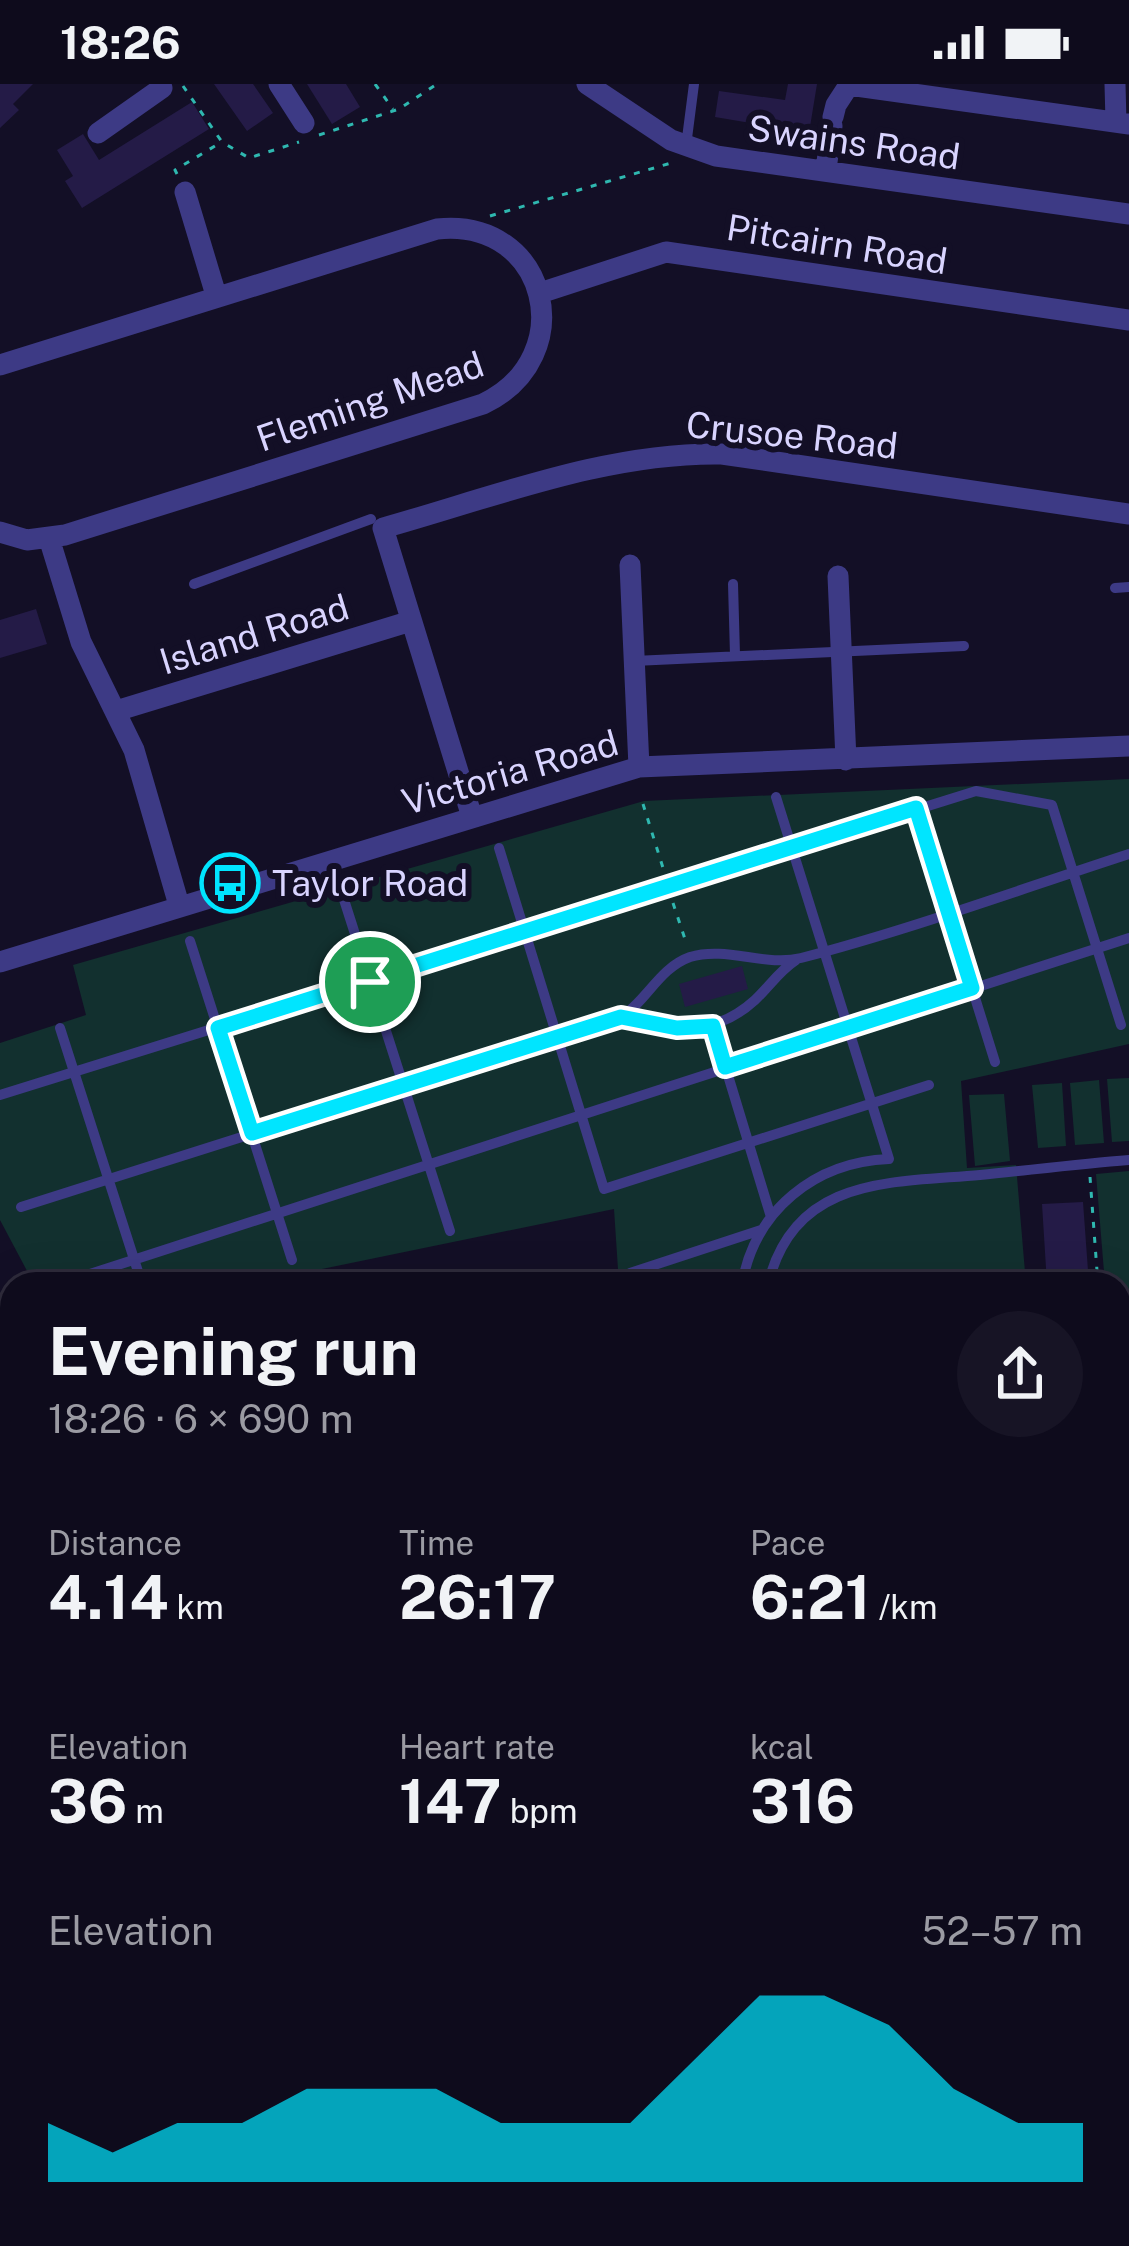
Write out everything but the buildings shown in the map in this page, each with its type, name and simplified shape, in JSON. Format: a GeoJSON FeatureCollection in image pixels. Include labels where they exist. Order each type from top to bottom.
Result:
{"type":"FeatureCollection","features":[{"type":"Feature","properties":{"kind":"street"},"geometry":{"type":"LineString","coordinates":[[98,133],[162,88],[160,84]]}},
{"type":"Feature","properties":{"kind":"street"},"geometry":{"type":"LineString","coordinates":[[279,84],[304,123]]}},
{"type":"Feature","properties":{"kind":"street","name":"Swains Road"},"geometry":{"type":"LineString","coordinates":[[587,84],[670,140],[716,156],[1129,214]]}},
{"type":"Feature","properties":{"kind":"street"},"geometry":{"type":"LineString","coordinates":[[826,170],[836,105],[849,84],[1122,123],[1115,84]]}},
{"type":"Feature","properties":{"kind":"street"},"geometry":{"type":"LineString","coordinates":[[185,192],[216,295]]}},
{"type":"Feature","properties":{"kind":"street"},"geometry":{"type":"LineString","coordinates":[[0,365],[432,230],[468,230],[492,237],[515,253],[540,293]]}},
{"type":"Feature","properties":{"kind":"street","name":"Pitcairn Road"},"geometry":{"type":"LineString","coordinates":[[540,293],[666,252],[1129,320]]}},
{"type":"Feature","properties":{"kind":"street","name":"Fleming Mead"},"geometry":{"type":"LineString","coordinates":[[0,532],[27,540],[49,538],[499,396],[519,378],[537,348],[542,331],[540,293]]}},
{"type":"Feature","properties":{"kind":"street","name":"Crusoe Road"},"geometry":{"type":"LineString","coordinates":[[377,524],[614,464],[676,453],[722,454],[1129,514]]}},
{"type":"Feature","properties":{"kind":"street"},"geometry":{"type":"LineString","coordinates":[[377,524],[472,817]]}},
{"type":"Feature","properties":{"kind":"street"},"geometry":{"type":"LineString","coordinates":[[49,538],[81,642],[134,750],[178,905]]}},
{"type":"Feature","properties":{"kind":"street"},"geometry":{"type":"LineString","coordinates":[[630,565],[639,767]]}},
{"type":"Feature","properties":{"kind":"street"},"geometry":{"type":"LineString","coordinates":[[838,576],[846,760]]}},
{"type":"Feature","properties":{"kind":"street","name":"Island Road"},"geometry":{"type":"LineString","coordinates":[[116,711],[411,621]]}},
{"type":"Feature","properties":{"kind":"street","name":"Victoria Road"},"geometry":{"type":"LineString","coordinates":[[0,962],[639,767],[1129,746]]}},
{"type":"Feature","properties":{"kind":"lane"},"geometry":{"type":"LineString","coordinates":[[686,146],[694,84]]}},
{"type":"Feature","properties":{"kind":"lane"},"geometry":{"type":"LineString","coordinates":[[194,584],[377,524]]}},
{"type":"Feature","properties":{"kind":"lane"},"geometry":{"type":"LineString","coordinates":[[733,584],[736,655]]}},
{"type":"Feature","properties":{"kind":"lane"},"geometry":{"type":"LineString","coordinates":[[634,662],[964,646]]}},
{"type":"Feature","properties":{"kind":"lane"},"geometry":{"type":"LineString","coordinates":[[0,1095],[976,791],[1052,805],[1121,1025]]}},
{"type":"Feature","properties":{"kind":"lane"},"geometry":{"type":"LineString","coordinates":[[746,1272],[761,1230],[790,1196],[826,1173],[889,1159],[776,797]]}},
{"type":"Feature","properties":{"kind":"lane"},"geometry":{"type":"LineString","coordinates":[[916,808],[995,1062]]}},
{"type":"Feature","properties":{"kind":"lane"},"geometry":{"type":"LineString","coordinates":[[499,848],[604,1190],[929,1085]]}},
{"type":"Feature","properties":{"kind":"lane"},"geometry":{"type":"LineString","coordinates":[[621,1017],[666,971],[690,958],[796,959],[1129,854]]}},
{"type":"Feature","properties":{"kind":"lane"},"geometry":{"type":"LineString","coordinates":[[331,859],[450,1232]]}},
{"type":"Feature","properties":{"kind":"lane"},"geometry":{"type":"LineString","coordinates":[[94,1272],[1129,938]]}},
{"type":"Feature","properties":{"kind":"lane"},"geometry":{"type":"LineString","coordinates":[[190,941],[292,1260]]}},
{"type":"Feature","properties":{"kind":"lane"},"geometry":{"type":"LineString","coordinates":[[21,1207],[621,1017],[677,1028],[713,1026],[745,1008],[796,959]]}},
{"type":"Feature","properties":{"kind":"lane"},"geometry":{"type":"LineString","coordinates":[[713,1026],[771,1217]]}},
{"type":"Feature","properties":{"kind":"lane"},"geometry":{"type":"LineString","coordinates":[[60,1028],[138,1272]]}},
{"type":"Feature","properties":{"kind":"lane"},"geometry":{"type":"LineString","coordinates":[[771,1272],[801,1221],[823,1204],[868,1184],[1129,1160]]}},
{"type":"Feature","properties":{"kind":"lane"},"geometry":{"type":"LineString","coordinates":[[633,1272],[761,1230]]}},
{"type":"Feature","properties":{"kind":"path"},"geometry":{"type":"LineString","coordinates":[[182,84],[222,142],[249,158],[394,111],[436,84]]}},
{"type":"Feature","properties":{"kind":"path"},"geometry":{"type":"LineString","coordinates":[[375,84],[394,111]]}},
{"type":"Feature","properties":{"kind":"path"},"geometry":{"type":"LineString","coordinates":[[185,192],[176,170],[222,142]]}},
{"type":"Feature","properties":{"kind":"path"},"geometry":{"type":"LineString","coordinates":[[468,230],[492,215],[668,163]]}},
{"type":"Feature","properties":{"kind":"path"},"geometry":{"type":"LineString","coordinates":[[1089,1168],[1097,1272]]}},
{"type":"Feature","properties":{"kind":"green space"},"geometry":{"type":"Polygon","coordinates":[[[1129,779],[1129,1044],[961,1081],[967,1168],[1016,1165],[1025,1272],[618,1272],[614,1209],[307,1272],[28,1272],[0,1220],[0,1043],[86,1015],[73,965],[644,801],[1129,779]]]}},
{"type":"Feature","properties":{"kind":"green space"},"geometry":{"type":"Polygon","coordinates":[[[1129,1078],[1129,1141],[1112,1142],[1107,1079],[1129,1078]]]}},
{"type":"Feature","properties":{"kind":"green space"},"geometry":{"type":"Polygon","coordinates":[[[1099,1080],[1104,1143],[1075,1145],[1070,1083],[1099,1080]]]}},
{"type":"Feature","properties":{"kind":"green space"},"geometry":{"type":"Polygon","coordinates":[[[1062,1083],[1066,1146],[1038,1148],[1032,1085],[1062,1083]]]}},
{"type":"Feature","properties":{"kind":"green space"},"geometry":{"type":"Polygon","coordinates":[[[1004,1094],[1010,1161],[975,1166],[969,1095],[1004,1094]]]}},
{"type":"Feature","properties":{"kind":"green space"},"geometry":{"type":"Polygon","coordinates":[[[1129,1171],[1129,1272],[1104,1272],[1096,1174],[1129,1171]]]}},
{"type":"Feature","properties":{"kind":"place","name":"Taylor Road"},"geometry":{"type":"Point","coordinates":[230,883]}},
{"type":"Feature","properties":{"kind":"route"},"geometry":{"type":"LineString","coordinates":[[916,808],[972,988],[725,1067],[713,1026],[696,1030],[621,1017],[252,1133],[218,1028],[370,982],[916,808]]}}]}
